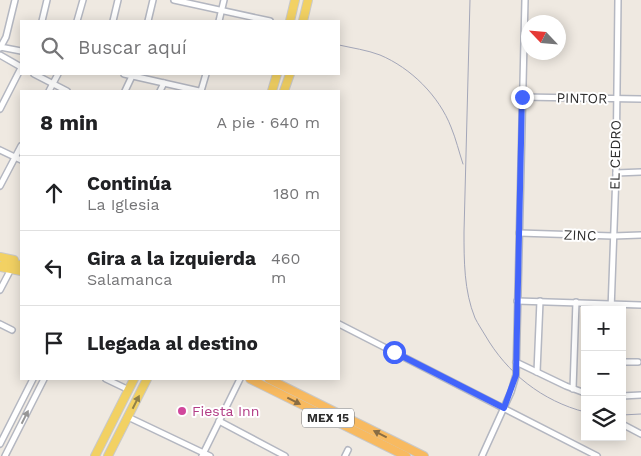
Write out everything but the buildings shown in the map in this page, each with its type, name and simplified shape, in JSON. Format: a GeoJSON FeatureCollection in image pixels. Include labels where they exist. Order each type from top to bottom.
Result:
{"type":"FeatureCollection","features":[{"type":"Feature","properties":{"kind":"highway","name":"MEX 15"},"geometry":{"type":"LineString","coordinates":[[252,380],[406,456]]}},
{"type":"Feature","properties":{"kind":"highway","name":"MEX 15"},"geometry":{"type":"LineString","coordinates":[[272,380],[424,456]]}},
{"type":"Feature","properties":{"kind":"main road"},"geometry":{"type":"LineString","coordinates":[[290,20],[295,0]]}},
{"type":"Feature","properties":{"kind":"main road"},"geometry":{"type":"LineString","coordinates":[[303,20],[308,0]]}},
{"type":"Feature","properties":{"kind":"main road"},"geometry":{"type":"LineString","coordinates":[[272,90],[277,75]]}},
{"type":"Feature","properties":{"kind":"main road"},"geometry":{"type":"LineString","coordinates":[[284,90],[290,75]]}},
{"type":"Feature","properties":{"kind":"main road"},"geometry":{"type":"LineString","coordinates":[[0,257],[20,261]]}},
{"type":"Feature","properties":{"kind":"main road"},"geometry":{"type":"LineString","coordinates":[[0,267],[8,263],[20,266]]}},
{"type":"Feature","properties":{"kind":"main road"},"geometry":{"type":"LineString","coordinates":[[0,267],[20,271]]}},
{"type":"Feature","properties":{"kind":"main road"},"geometry":{"type":"LineString","coordinates":[[95,456],[134,380]]}},
{"type":"Feature","properties":{"kind":"main road"},"geometry":{"type":"LineString","coordinates":[[108,456],[146,380]]}},
{"type":"Feature","properties":{"kind":"street"},"geometry":{"type":"LineString","coordinates":[[15,0],[6,37],[0,48],[20,52]]}},
{"type":"Feature","properties":{"kind":"street"},"geometry":{"type":"LineString","coordinates":[[42,20],[47,0]]}},
{"type":"Feature","properties":{"kind":"street"},"geometry":{"type":"LineString","coordinates":[[77,20],[83,0]]}},
{"type":"Feature","properties":{"kind":"street"},"geometry":{"type":"LineString","coordinates":[[113,20],[118,0]]}},
{"type":"Feature","properties":{"kind":"street"},"geometry":{"type":"LineString","coordinates":[[148,20],[153,0]]}},
{"type":"Feature","properties":{"kind":"street"},"geometry":{"type":"LineString","coordinates":[[174,0],[265,20]]}},
{"type":"Feature","properties":{"kind":"street"},"geometry":{"type":"LineString","coordinates":[[219,20],[224,0]]}},
{"type":"Feature","properties":{"kind":"street"},"geometry":{"type":"LineString","coordinates":[[482,456],[504,408],[516,375],[525,0]]}},
{"type":"Feature","properties":{"kind":"street","name":"EL CEDRO"},"geometry":{"type":"LineString","coordinates":[[611,306],[616,173],[618,0]]}},
{"type":"Feature","properties":{"kind":"street"},"geometry":{"type":"LineString","coordinates":[[0,55],[20,67]]}},
{"type":"Feature","properties":{"kind":"street"},"geometry":{"type":"LineString","coordinates":[[0,109],[20,70]]}},
{"type":"Feature","properties":{"kind":"street"},"geometry":{"type":"LineString","coordinates":[[36,75],[65,90]]}},
{"type":"Feature","properties":{"kind":"street"},"geometry":{"type":"LineString","coordinates":[[50,90],[58,75]]}},
{"type":"Feature","properties":{"kind":"street"},"geometry":{"type":"LineString","coordinates":[[126,90],[133,75],[196,90]]}},
{"type":"Feature","properties":{"kind":"street"},"geometry":{"type":"LineString","coordinates":[[200,90],[206,75]]}},
{"type":"Feature","properties":{"kind":"street"},"geometry":{"type":"LineString","coordinates":[[160,90],[164,83]]}},
{"type":"Feature","properties":{"kind":"street","name":"PINTOR"},"geometry":{"type":"LineString","coordinates":[[522,97],[641,99]]}},
{"type":"Feature","properties":{"kind":"street"},"geometry":{"type":"LineString","coordinates":[[0,186],[20,148]]}},
{"type":"Feature","properties":{"kind":"street"},"geometry":{"type":"LineString","coordinates":[[0,150],[20,160]]}},
{"type":"Feature","properties":{"kind":"street"},"geometry":{"type":"LineString","coordinates":[[616,173],[641,172]]}},
{"type":"Feature","properties":{"kind":"street","name":"ZINC"},"geometry":{"type":"LineString","coordinates":[[519,233],[641,235]]}},
{"type":"Feature","properties":{"kind":"street"},"geometry":{"type":"LineString","coordinates":[[0,290],[10,269]]}},
{"type":"Feature","properties":{"kind":"street"},"geometry":{"type":"LineString","coordinates":[[517,301],[641,305]]}},
{"type":"Feature","properties":{"kind":"street"},"geometry":{"type":"LineString","coordinates":[[537,372],[540,301]]}},
{"type":"Feature","properties":{"kind":"street"},"geometry":{"type":"LineString","coordinates":[[573,389],[576,302]]}},
{"type":"Feature","properties":{"kind":"street"},"geometry":{"type":"LineString","coordinates":[[0,324],[12,330]]}},
{"type":"Feature","properties":{"kind":"street"},"geometry":{"type":"LineString","coordinates":[[340,325],[597,456]]}},
{"type":"Feature","properties":{"kind":"street"},"geometry":{"type":"LineString","coordinates":[[516,362],[581,392]]}},
{"type":"Feature","properties":{"kind":"street"},"geometry":{"type":"LineString","coordinates":[[626,362],[638,362]]}},
{"type":"Feature","properties":{"kind":"street"},"geometry":{"type":"LineString","coordinates":[[0,444],[32,380]]}},
{"type":"Feature","properties":{"kind":"street"},"geometry":{"type":"LineString","coordinates":[[0,451],[6,455],[44,380]]}},
{"type":"Feature","properties":{"kind":"street"},"geometry":{"type":"LineString","coordinates":[[108,380],[129,390]]}},
{"type":"Feature","properties":{"kind":"street"},"geometry":{"type":"LineString","coordinates":[[203,454],[240,380]]}},
{"type":"Feature","properties":{"kind":"street"},"geometry":{"type":"LineString","coordinates":[[626,396],[641,395]]}},
{"type":"Feature","properties":{"kind":"street"},"geometry":{"type":"LineString","coordinates":[[128,417],[210,456]]}},
{"type":"Feature","properties":{"kind":"street"},"geometry":{"type":"LineString","coordinates":[[219,421],[285,456]]}},
{"type":"Feature","properties":{"kind":"street"},"geometry":{"type":"LineString","coordinates":[[626,426],[641,434]]}},
{"type":"Feature","properties":{"kind":"street"},"geometry":{"type":"LineString","coordinates":[[345,456],[348,450]]}},
{"type":"Feature","properties":{"kind":"railway"},"geometry":{"type":"LineString","coordinates":[[470,0],[464,243],[465,276],[471,308],[476,320],[494,349],[515,373],[540,393],[554,401],[581,411]]}},
{"type":"Feature","properties":{"kind":"railway"},"geometry":{"type":"LineString","coordinates":[[340,45],[380,55],[402,67],[423,84],[446,116],[463,164]]}},
{"type":"Feature","properties":{"kind":"railway"},"geometry":{"type":"LineString","coordinates":[[626,415],[641,414]]}},
{"type":"Feature","properties":{"kind":"place","name":"Fiesta Inn"},"geometry":{"type":"Point","coordinates":[182,411]}},
{"type":"Feature","properties":{"kind":"route"},"geometry":{"type":"LineString","coordinates":[[394,352],[504,408],[516,375],[522,97]]}}]}
